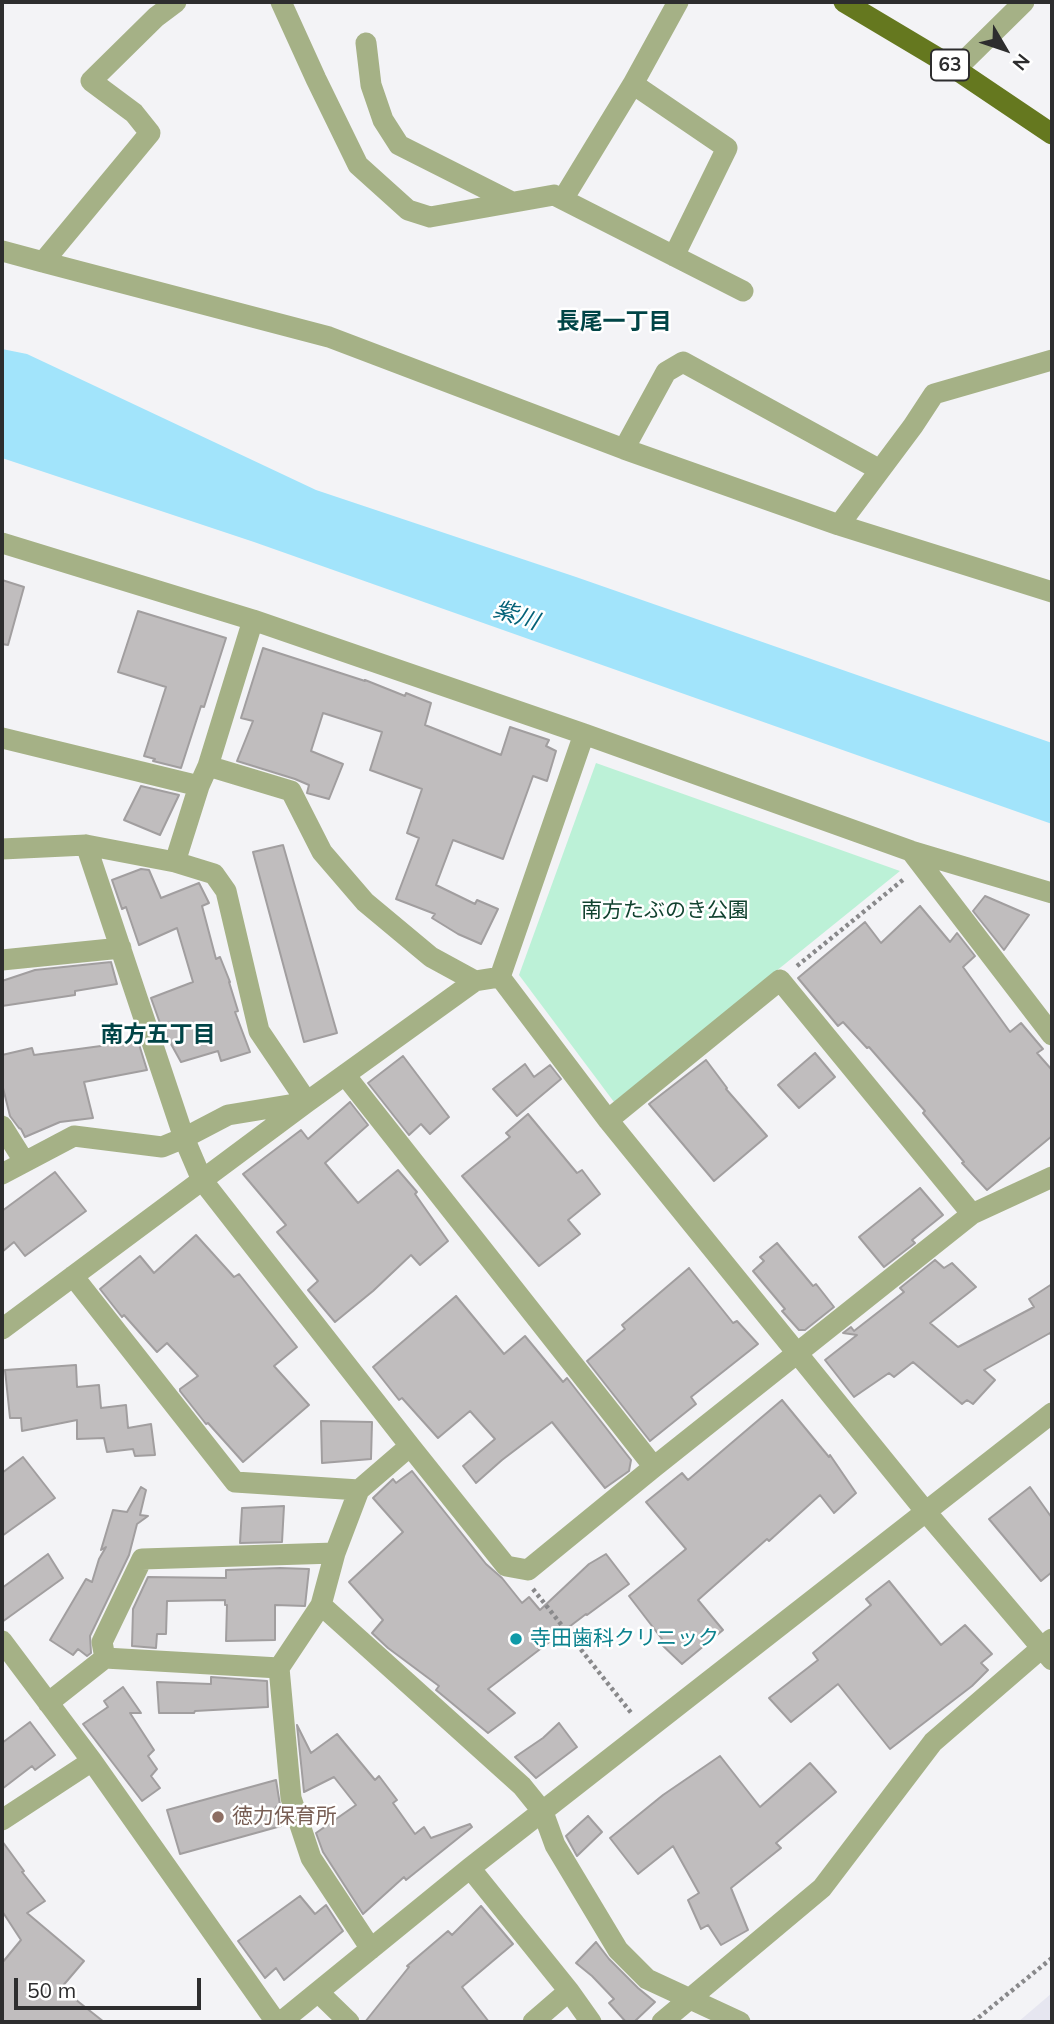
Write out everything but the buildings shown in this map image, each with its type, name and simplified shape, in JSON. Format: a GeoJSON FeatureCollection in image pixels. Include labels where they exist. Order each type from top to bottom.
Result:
{"type":"FeatureCollection","features":[{"type":"Feature","properties":{"kind":"main road","name":"63"},"geometry":{"type":"LineString","coordinates":[[844,2],[956,69],[1052,134]]}},
{"type":"Feature","properties":{"kind":"street"},"geometry":{"type":"LineString","coordinates":[[43,262],[150,133],[134,113],[91,81],[156,17],[176,2]]}},
{"type":"Feature","properties":{"kind":"street"},"geometry":{"type":"LineString","coordinates":[[281,2],[358,164],[408,210],[430,216],[554,195],[743,291]]}},
{"type":"Feature","properties":{"kind":"street"},"geometry":{"type":"LineString","coordinates":[[563,199],[633,84],[678,2]]}},
{"type":"Feature","properties":{"kind":"street"},"geometry":{"type":"LineString","coordinates":[[956,69],[1024,2]]}},
{"type":"Feature","properties":{"kind":"street"},"geometry":{"type":"LineString","coordinates":[[366,43],[371,85],[383,120],[399,145],[512,202]]}},
{"type":"Feature","properties":{"kind":"street"},"geometry":{"type":"LineString","coordinates":[[633,84],[727,148],[674,256]]}},
{"type":"Feature","properties":{"kind":"street"},"geometry":{"type":"LineString","coordinates":[[2,251],[329,337],[624,449],[839,525],[1052,592]]}},
{"type":"Feature","properties":{"kind":"street"},"geometry":{"type":"LineString","coordinates":[[839,525],[934,394],[1052,360]]}},
{"type":"Feature","properties":{"kind":"street"},"geometry":{"type":"LineString","coordinates":[[624,449],[666,372],[683,362],[880,470]]}},
{"type":"Feature","properties":{"kind":"street"},"geometry":{"type":"LineString","coordinates":[[2,543],[253,620],[584,734],[916,858],[1052,893]]}},
{"type":"Feature","properties":{"kind":"street"},"geometry":{"type":"LineString","coordinates":[[175,862],[253,620]]}},
{"type":"Feature","properties":{"kind":"street"},"geometry":{"type":"LineString","coordinates":[[500,977],[584,734]]}},
{"type":"Feature","properties":{"kind":"street"},"geometry":{"type":"LineString","coordinates":[[2,738],[200,786]]}},
{"type":"Feature","properties":{"kind":"street"},"geometry":{"type":"LineString","coordinates":[[208,765],[291,791],[322,852],[365,902],[431,957],[475,981]]}},
{"type":"Feature","properties":{"kind":"street"},"geometry":{"type":"LineString","coordinates":[[86,845],[184,1138],[202,1181],[506,1566],[528,1570],[972,1214],[1052,1177]]}},
{"type":"Feature","properties":{"kind":"street"},"geometry":{"type":"LineString","coordinates":[[2,849],[86,845],[175,862],[214,874],[226,891],[259,1031],[307,1102]]}},
{"type":"Feature","properties":{"kind":"street"},"geometry":{"type":"LineString","coordinates":[[916,858],[1052,1035]]}},
{"type":"Feature","properties":{"kind":"street"},"geometry":{"type":"LineString","coordinates":[[2,960],[121,948]]}},
{"type":"Feature","properties":{"kind":"street"},"geometry":{"type":"LineString","coordinates":[[2,1329],[475,981],[500,977]]}},
{"type":"Feature","properties":{"kind":"street"},"geometry":{"type":"LineString","coordinates":[[500,977],[608,1120],[926,1512],[1049,1648],[933,1742],[822,1888],[662,2022]]}},
{"type":"Feature","properties":{"kind":"street"},"geometry":{"type":"LineString","coordinates":[[608,1120],[780,980],[972,1214]]}},
{"type":"Feature","properties":{"kind":"street"},"geometry":{"type":"LineString","coordinates":[[345,1075],[654,1467]]}},
{"type":"Feature","properties":{"kind":"street"},"geometry":{"type":"LineString","coordinates":[[2,1174],[74,1136],[162,1147],[228,1115],[307,1102]]}},
{"type":"Feature","properties":{"kind":"street"},"geometry":{"type":"LineString","coordinates":[[2,1126],[24,1161]]}},
{"type":"Feature","properties":{"kind":"street"},"geometry":{"type":"LineString","coordinates":[[73,1276],[235,1482],[359,1490]]}},
{"type":"Feature","properties":{"kind":"street"},"geometry":{"type":"LineString","coordinates":[[281,2022],[470,1868],[1052,1413]]}},
{"type":"Feature","properties":{"kind":"street"},"geometry":{"type":"LineString","coordinates":[[371,1949],[311,1858],[291,1798],[279,1668],[321,1605],[335,1553],[359,1490],[410,1446]]}},
{"type":"Feature","properties":{"kind":"street"},"geometry":{"type":"LineString","coordinates":[[105,1658],[102,1642],[142,1559],[335,1553]]}},
{"type":"Feature","properties":{"kind":"street"},"geometry":{"type":"LineString","coordinates":[[321,1605],[522,1786],[543,1812],[555,1845],[618,1950],[647,1979],[740,2022]]}},
{"type":"Feature","properties":{"kind":"street"},"geometry":{"type":"LineString","coordinates":[[2,1641],[92,1762],[276,2022]]}},
{"type":"Feature","properties":{"kind":"street"},"geometry":{"type":"LineString","coordinates":[[48,1703],[105,1658],[279,1668]]}},
{"type":"Feature","properties":{"kind":"street"},"geometry":{"type":"LineString","coordinates":[[2,1820],[92,1762]]}},
{"type":"Feature","properties":{"kind":"street"},"geometry":{"type":"LineString","coordinates":[[470,1868],[569,1990],[591,2022]]}},
{"type":"Feature","properties":{"kind":"street"},"geometry":{"type":"LineString","coordinates":[[533,2022],[569,1990]]}},
{"type":"Feature","properties":{"kind":"street"},"geometry":{"type":"LineString","coordinates":[[318,1992],[349,2022]]}},
{"type":"Feature","properties":{"kind":"path"},"geometry":{"type":"LineString","coordinates":[[780,980],[916,858]]}},
{"type":"Feature","properties":{"kind":"path"},"geometry":{"type":"LineString","coordinates":[[516,1568],[645,1732]]}},
{"type":"Feature","properties":{"kind":"path"},"geometry":{"type":"LineString","coordinates":[[973,2022],[1052,1958]]}},
{"type":"Feature","properties":{"kind":"shaded area"},"geometry":{"type":"Polygon","coordinates":[[[1052,1993],[1052,2022],[1018,2022],[1052,1993]]]}},
{"type":"Feature","properties":{"kind":"green space","name":"南方たぶのき公園"},"geometry":{"type":"Polygon","coordinates":[[[596,763],[900,871],[614,1102],[519,975],[596,763]]]}},
{"type":"Feature","properties":{"kind":"water","name":"紫川"},"geometry":{"type":"Polygon","coordinates":[[[2,349],[27,354],[316,490],[576,577],[1052,743],[1052,824],[254,542],[2,458],[2,349]]]}},
{"type":"Feature","properties":{"kind":"place","name":"寺田歯科クリニック"},"geometry":{"type":"Point","coordinates":[516,1639]}},
{"type":"Feature","properties":{"kind":"place","name":"徳力保育所"},"geometry":{"type":"Point","coordinates":[218,1817]}},
{"type":"Feature","properties":{"kind":"district","name":"長尾一丁目"},"geometry":{"type":"Point","coordinates":[614,322]}},
{"type":"Feature","properties":{"kind":"district","name":"南方五丁目"},"geometry":{"type":"Point","coordinates":[158,1035]}}]}
